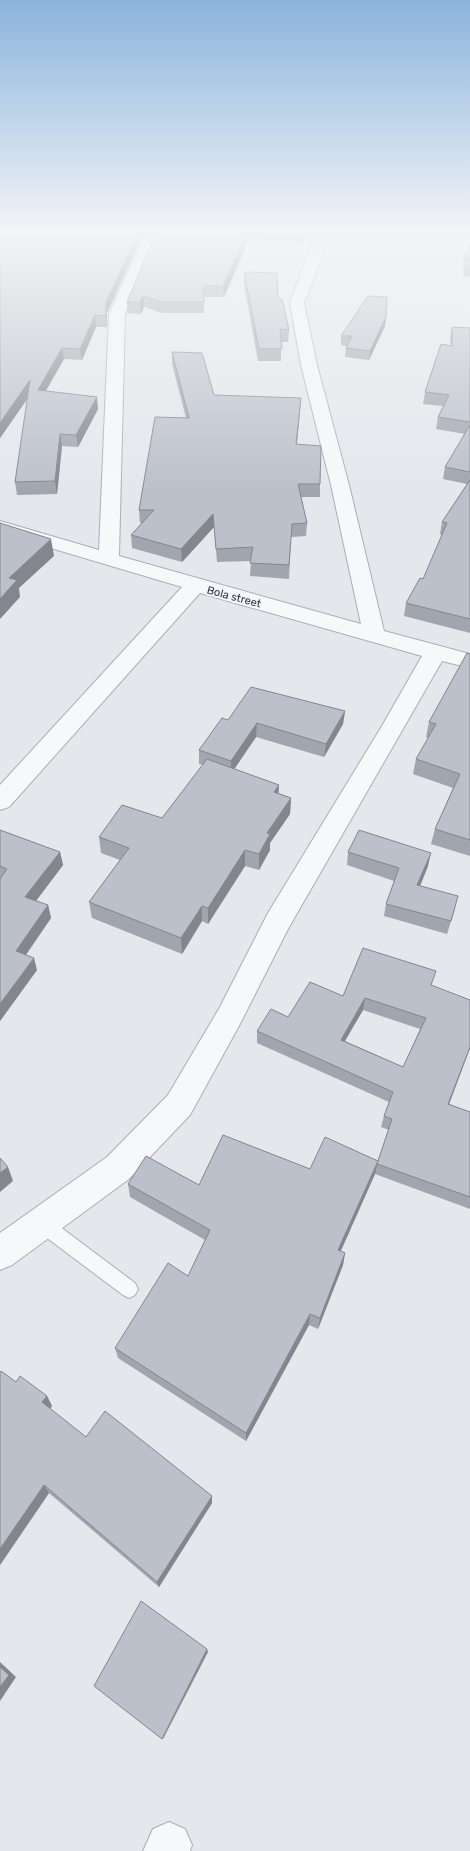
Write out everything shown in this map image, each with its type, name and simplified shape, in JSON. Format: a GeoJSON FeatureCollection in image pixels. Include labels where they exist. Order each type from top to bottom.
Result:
{"type":"FeatureCollection","features":[{"type":"Feature","properties":{"kind":"street"},"geometry":{"type":"LineString","coordinates":[[109,560],[117,319]]}},
{"type":"Feature","properties":{"kind":"street"},"geometry":{"type":"LineString","coordinates":[[300,319],[309,365],[340,484],[374,634]]}},
{"type":"Feature","properties":{"kind":"street","name":"Bola street"},"geometry":{"type":"LineString","coordinates":[[0,528],[195,586],[470,661]]}},
{"type":"Feature","properties":{"kind":"street"},"geometry":{"type":"LineString","coordinates":[[0,801],[195,586]]}},
{"type":"Feature","properties":{"kind":"street"},"geometry":{"type":"LineString","coordinates":[[0,1253],[118,1168],[179,1105],[230,1015],[278,921],[394,726],[435,653]]}},
{"type":"Feature","properties":{"kind":"lane"},"geometry":{"type":"LineString","coordinates":[[41,1224],[130,1289]]}},
{"type":"Feature","properties":{"kind":"building"},"geometry":{"type":"Polygon","coordinates":[[[0,319],[93,319],[80,349],[62,348],[38,390],[97,397],[76,435],[60,434],[55,481],[15,482],[30,380],[0,423],[0,319]]]}},
{"type":"Feature","properties":{"kind":"building"},"geometry":{"type":"Polygon","coordinates":[[[253,319],[287,319],[289,330],[280,329],[282,349],[259,349],[253,319]]]}},
{"type":"Feature","properties":{"kind":"building"},"geometry":{"type":"Polygon","coordinates":[[[352,319],[385,319],[370,351],[346,348],[352,336],[341,336],[352,319]]]}},
{"type":"Feature","properties":{"kind":"building"},"geometry":{"type":"Polygon","coordinates":[[[452,327],[470,328],[470,422],[438,417],[449,395],[425,392],[441,344],[452,346],[452,327]]]}},
{"type":"Feature","properties":{"kind":"building"},"geometry":{"type":"Polygon","coordinates":[[[172,352],[202,353],[214,395],[301,398],[296,444],[321,446],[320,484],[298,484],[307,523],[292,524],[289,565],[250,563],[253,547],[216,549],[213,514],[181,549],[131,535],[154,510],[139,510],[155,417],[189,418],[172,352]]]}},
{"type":"Feature","properties":{"kind":"building"},"geometry":{"type":"Polygon","coordinates":[[[470,425],[470,472],[445,467],[470,425]]]}},
{"type":"Feature","properties":{"kind":"building"},"geometry":{"type":"Polygon","coordinates":[[[470,480],[470,619],[406,603],[420,578],[423,579],[447,523],[442,522],[470,480]]]}},
{"type":"Feature","properties":{"kind":"building"},"geometry":{"type":"Polygon","coordinates":[[[0,523],[51,539],[9,578],[17,580],[0,599],[0,523]]]}},
{"type":"Feature","properties":{"kind":"building"},"geometry":{"type":"Polygon","coordinates":[[[467,653],[470,654],[470,840],[435,829],[460,774],[416,759],[436,724],[429,722],[467,653]]]}},
{"type":"Feature","properties":{"kind":"building"},"geometry":{"type":"Polygon","coordinates":[[[251,687],[345,711],[326,744],[257,723],[231,761],[199,750],[222,718],[228,720],[251,687]]]}},
{"type":"Feature","properties":{"kind":"building"},"geometry":{"type":"Polygon","coordinates":[[[207,759],[279,785],[274,792],[291,798],[267,833],[270,834],[259,854],[245,850],[208,908],[202,906],[181,938],[89,902],[129,848],[99,837],[122,805],[162,818],[207,759]]]}},
{"type":"Feature","properties":{"kind":"building"},"geometry":{"type":"Polygon","coordinates":[[[0,830],[60,852],[25,897],[48,905],[16,951],[34,958],[0,1004],[0,879],[7,869],[0,866],[0,830]]]}},
{"type":"Feature","properties":{"kind":"building"},"geometry":{"type":"Polygon","coordinates":[[[359,830],[431,853],[417,885],[458,896],[451,921],[386,904],[399,868],[348,852],[359,830]]]}},
{"type":"Feature","properties":{"kind":"building"},"geometry":{"type":"Polygon","coordinates":[[[363,948],[436,971],[431,985],[470,1000],[470,1047],[448,1104],[470,1112],[470,1197],[377,1164],[392,1119],[384,1116],[393,1092],[257,1031],[271,1009],[288,1017],[310,982],[343,996],[363,948]],[[365,998],[341,1040],[403,1067],[426,1018],[365,998]]]}},
{"type":"Feature","properties":{"kind":"building"},"geometry":{"type":"Polygon","coordinates":[[[223,1135],[310,1169],[325,1137],[378,1161],[338,1250],[345,1253],[320,1318],[310,1314],[246,1433],[115,1348],[168,1263],[188,1276],[210,1230],[128,1184],[146,1156],[199,1185],[223,1135]]]}},
{"type":"Feature","properties":{"kind":"building"},"geometry":{"type":"Polygon","coordinates":[[[0,1158],[8,1167],[0,1173],[0,1158]]]}},
{"type":"Feature","properties":{"kind":"building"},"geometry":{"type":"Polygon","coordinates":[[[1,1371],[16,1382],[20,1376],[47,1396],[42,1402],[86,1437],[105,1411],[212,1496],[157,1582],[44,1485],[0,1549],[1,1371]]]}},
{"type":"Feature","properties":{"kind":"building"},"geometry":{"type":"Polygon","coordinates":[[[141,1601],[207,1649],[162,1739],[94,1686],[141,1601]]]}},
{"type":"Feature","properties":{"kind":"building"},"geometry":{"type":"Polygon","coordinates":[[[0,1667],[9,1675],[0,1687],[0,1667]]]}}]}
